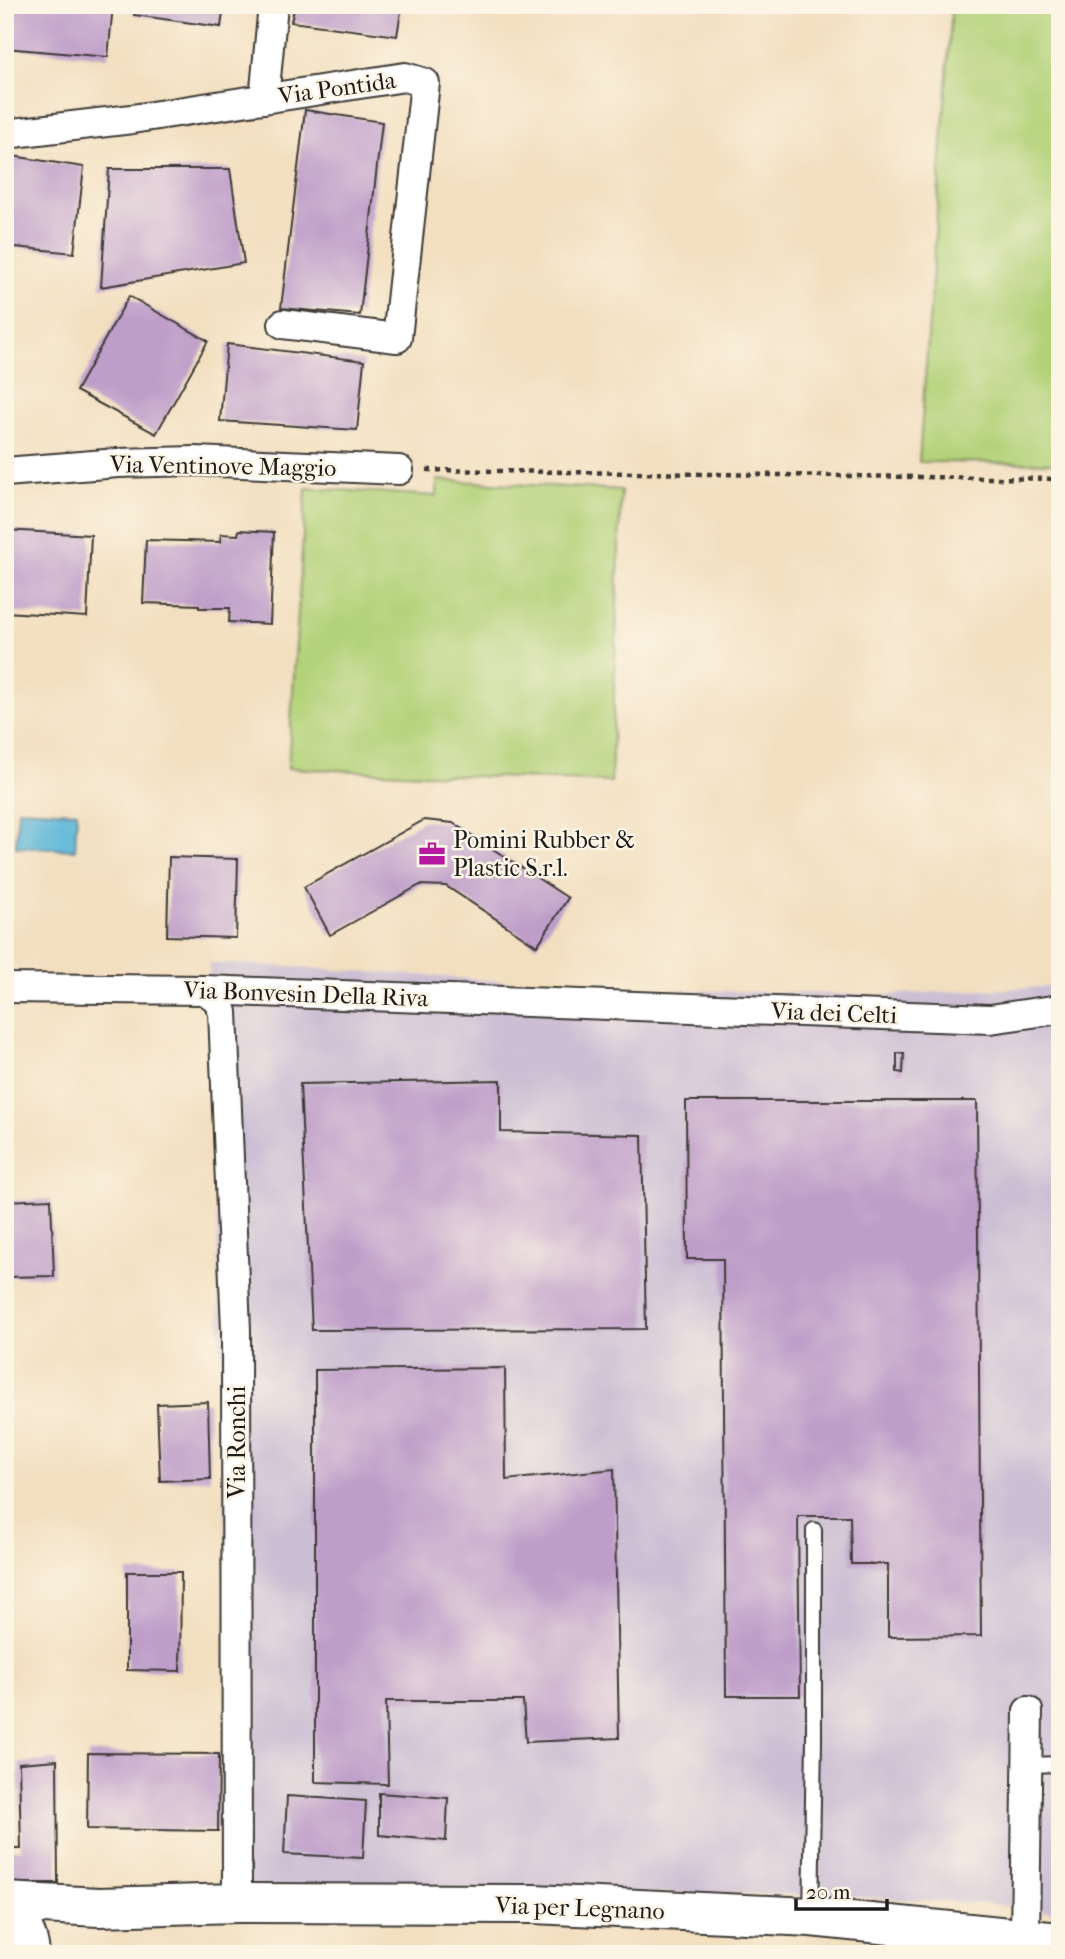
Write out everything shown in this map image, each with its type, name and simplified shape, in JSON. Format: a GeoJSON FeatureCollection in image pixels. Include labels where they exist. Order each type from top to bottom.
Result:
{"type":"FeatureCollection","features":[{"type":"Feature","properties":{"kind":"street"},"geometry":{"type":"LineString","coordinates":[[264,99],[273,5]]}},
{"type":"Feature","properties":{"kind":"street","name":"Via Pontida"},"geometry":{"type":"LineString","coordinates":[[5,134],[132,119],[405,77],[425,83],[397,338],[283,324]]}},
{"type":"Feature","properties":{"kind":"street","name":"Via Ventinove Maggio"},"geometry":{"type":"LineString","coordinates":[[5,472],[118,463],[195,461],[399,470]]}},
{"type":"Feature","properties":{"kind":"street","name":"Via Bonvesin Della Riva"},"geometry":{"type":"LineString","coordinates":[[5,988],[205,990],[607,1005]]}},
{"type":"Feature","properties":{"kind":"street","name":"Via Ronchi"},"geometry":{"type":"LineString","coordinates":[[205,990],[217,999],[223,1012],[236,1330],[237,1903]]}},
{"type":"Feature","properties":{"kind":"street","name":"Via dei Celti"},"geometry":{"type":"LineString","coordinates":[[607,1005],[990,1019],[1060,1009]]}},
{"type":"Feature","properties":{"kind":"street"},"geometry":{"type":"LineString","coordinates":[[1028,1711],[1028,1765],[1042,1940]]}},
{"type":"Feature","properties":{"kind":"street","name":"Via per Legnano"},"geometry":{"type":"LineString","coordinates":[[5,1902],[99,1907],[237,1903],[534,1904],[811,1917],[1042,1940]]}},
{"type":"Feature","properties":{"kind":"street","name":"Via per Legnano"},"geometry":{"type":"LineString","coordinates":[[30,1951],[36,1936],[50,1921],[99,1907]]}},
{"type":"Feature","properties":{"kind":"street"},"geometry":{"type":"LineString","coordinates":[[5,1909],[22,1926],[30,1951]]}},
{"type":"Feature","properties":{"kind":"lane"},"geometry":{"type":"LineString","coordinates":[[811,1917],[814,1530]]}},
{"type":"Feature","properties":{"kind":"lane"},"geometry":{"type":"LineString","coordinates":[[1028,1765],[1060,1765]]}},
{"type":"Feature","properties":{"kind":"path"},"geometry":{"type":"LineString","coordinates":[[399,470],[1060,480]]}},
{"type":"Feature","properties":{"kind":"shaded area"},"geometry":{"type":"Polygon","coordinates":[[[209,963],[605,988],[881,995],[1060,986],[1060,1913],[990,1904],[817,1895],[236,1888],[209,963]]]}},
{"type":"Feature","properties":{"kind":"green space"},"geometry":{"type":"Polygon","coordinates":[[[952,5],[1060,5],[1060,463],[919,462],[952,5]]]}},
{"type":"Feature","properties":{"kind":"green space"},"geometry":{"type":"Polygon","coordinates":[[[437,480],[621,490],[611,782],[288,768],[306,488],[437,496],[437,480]]]}},
{"type":"Feature","properties":{"kind":"water"},"geometry":{"type":"Polygon","coordinates":[[[18,809],[77,812],[75,850],[16,847],[18,809]]]}},
{"type":"Feature","properties":{"kind":"building"},"geometry":{"type":"Polygon","coordinates":[[[9,5],[113,5],[108,57],[5,48],[9,5]]]}},
{"type":"Feature","properties":{"kind":"building"},"geometry":{"type":"Polygon","coordinates":[[[135,5],[224,5],[221,27],[134,15],[135,5]]]}},
{"type":"Feature","properties":{"kind":"building"},"geometry":{"type":"Polygon","coordinates":[[[295,5],[402,5],[397,36],[291,22],[295,5]]]}},
{"type":"Feature","properties":{"kind":"building"},"geometry":{"type":"Polygon","coordinates":[[[305,110],[382,122],[360,315],[281,308],[305,110]]]}},
{"type":"Feature","properties":{"kind":"building"},"geometry":{"type":"Polygon","coordinates":[[[12,156],[84,167],[74,253],[5,246],[5,199],[12,156]]]}},
{"type":"Feature","properties":{"kind":"building"},"geometry":{"type":"Polygon","coordinates":[[[109,169],[230,169],[244,263],[101,287],[109,169]]]}},
{"type":"Feature","properties":{"kind":"building"},"geometry":{"type":"Polygon","coordinates":[[[129,296],[208,341],[156,434],[76,391],[129,296]]]}},
{"type":"Feature","properties":{"kind":"building"},"geometry":{"type":"Polygon","coordinates":[[[227,344],[364,361],[357,430],[220,421],[227,344]]]}},
{"type":"Feature","properties":{"kind":"building"},"geometry":{"type":"Polygon","coordinates":[[[5,530],[91,535],[87,617],[5,612],[5,530]]]}},
{"type":"Feature","properties":{"kind":"building"},"geometry":{"type":"Polygon","coordinates":[[[239,530],[274,532],[270,624],[229,622],[230,608],[143,603],[146,540],[220,542],[221,534],[238,535],[239,530]]]}},
{"type":"Feature","properties":{"kind":"building","name":"Pomini Rubber & Plastic S.r.l."},"geometry":{"type":"Polygon","coordinates":[[[424,820],[453,823],[568,898],[537,946],[446,886],[420,885],[330,935],[304,887],[424,820]]]}},
{"type":"Feature","properties":{"kind":"building"},"geometry":{"type":"Polygon","coordinates":[[[169,857],[238,859],[236,938],[167,936],[169,857]]]}},
{"type":"Feature","properties":{"kind":"building"},"geometry":{"type":"Polygon","coordinates":[[[897,1053],[904,1053],[903,1073],[897,1072],[897,1053]]]}},
{"type":"Feature","properties":{"kind":"building"},"geometry":{"type":"Polygon","coordinates":[[[501,1080],[501,1132],[642,1135],[646,1329],[312,1330],[300,1084],[501,1080]]]}},
{"type":"Feature","properties":{"kind":"building"},"geometry":{"type":"Polygon","coordinates":[[[686,1101],[977,1101],[981,1636],[888,1637],[888,1564],[851,1564],[850,1516],[798,1516],[800,1696],[726,1696],[723,1259],[687,1259],[686,1101]]]}},
{"type":"Feature","properties":{"kind":"building"},"geometry":{"type":"Polygon","coordinates":[[[51,1199],[54,1276],[5,1277],[5,1201],[51,1199]]]}},
{"type":"Feature","properties":{"kind":"building"},"geometry":{"type":"Polygon","coordinates":[[[505,1368],[506,1480],[614,1469],[619,1738],[526,1742],[523,1701],[386,1701],[388,1784],[315,1782],[315,1370],[505,1368]]]}},
{"type":"Feature","properties":{"kind":"building"},"geometry":{"type":"Polygon","coordinates":[[[208,1402],[210,1479],[160,1481],[157,1404],[208,1402]]]}},
{"type":"Feature","properties":{"kind":"building"},"geometry":{"type":"Polygon","coordinates":[[[127,1572],[181,1572],[180,1671],[127,1670],[127,1572]]]}},
{"type":"Feature","properties":{"kind":"building"},"geometry":{"type":"Polygon","coordinates":[[[88,1753],[219,1754],[218,1831],[87,1829],[88,1753]]]}},
{"type":"Feature","properties":{"kind":"building"},"geometry":{"type":"Polygon","coordinates":[[[57,1760],[58,1883],[5,1883],[5,1849],[21,1849],[19,1763],[57,1760]]]}},
{"type":"Feature","properties":{"kind":"building"},"geometry":{"type":"Polygon","coordinates":[[[379,1793],[448,1798],[446,1841],[379,1835],[379,1793]]]}},
{"type":"Feature","properties":{"kind":"building"},"geometry":{"type":"Polygon","coordinates":[[[287,1796],[366,1801],[363,1858],[284,1854],[287,1796]]]}},
{"type":"Feature","properties":{"kind":"place","name":"Pomini Rubber & Plastic S.r.l."},"geometry":{"type":"Point","coordinates":[432,854]}}]}
